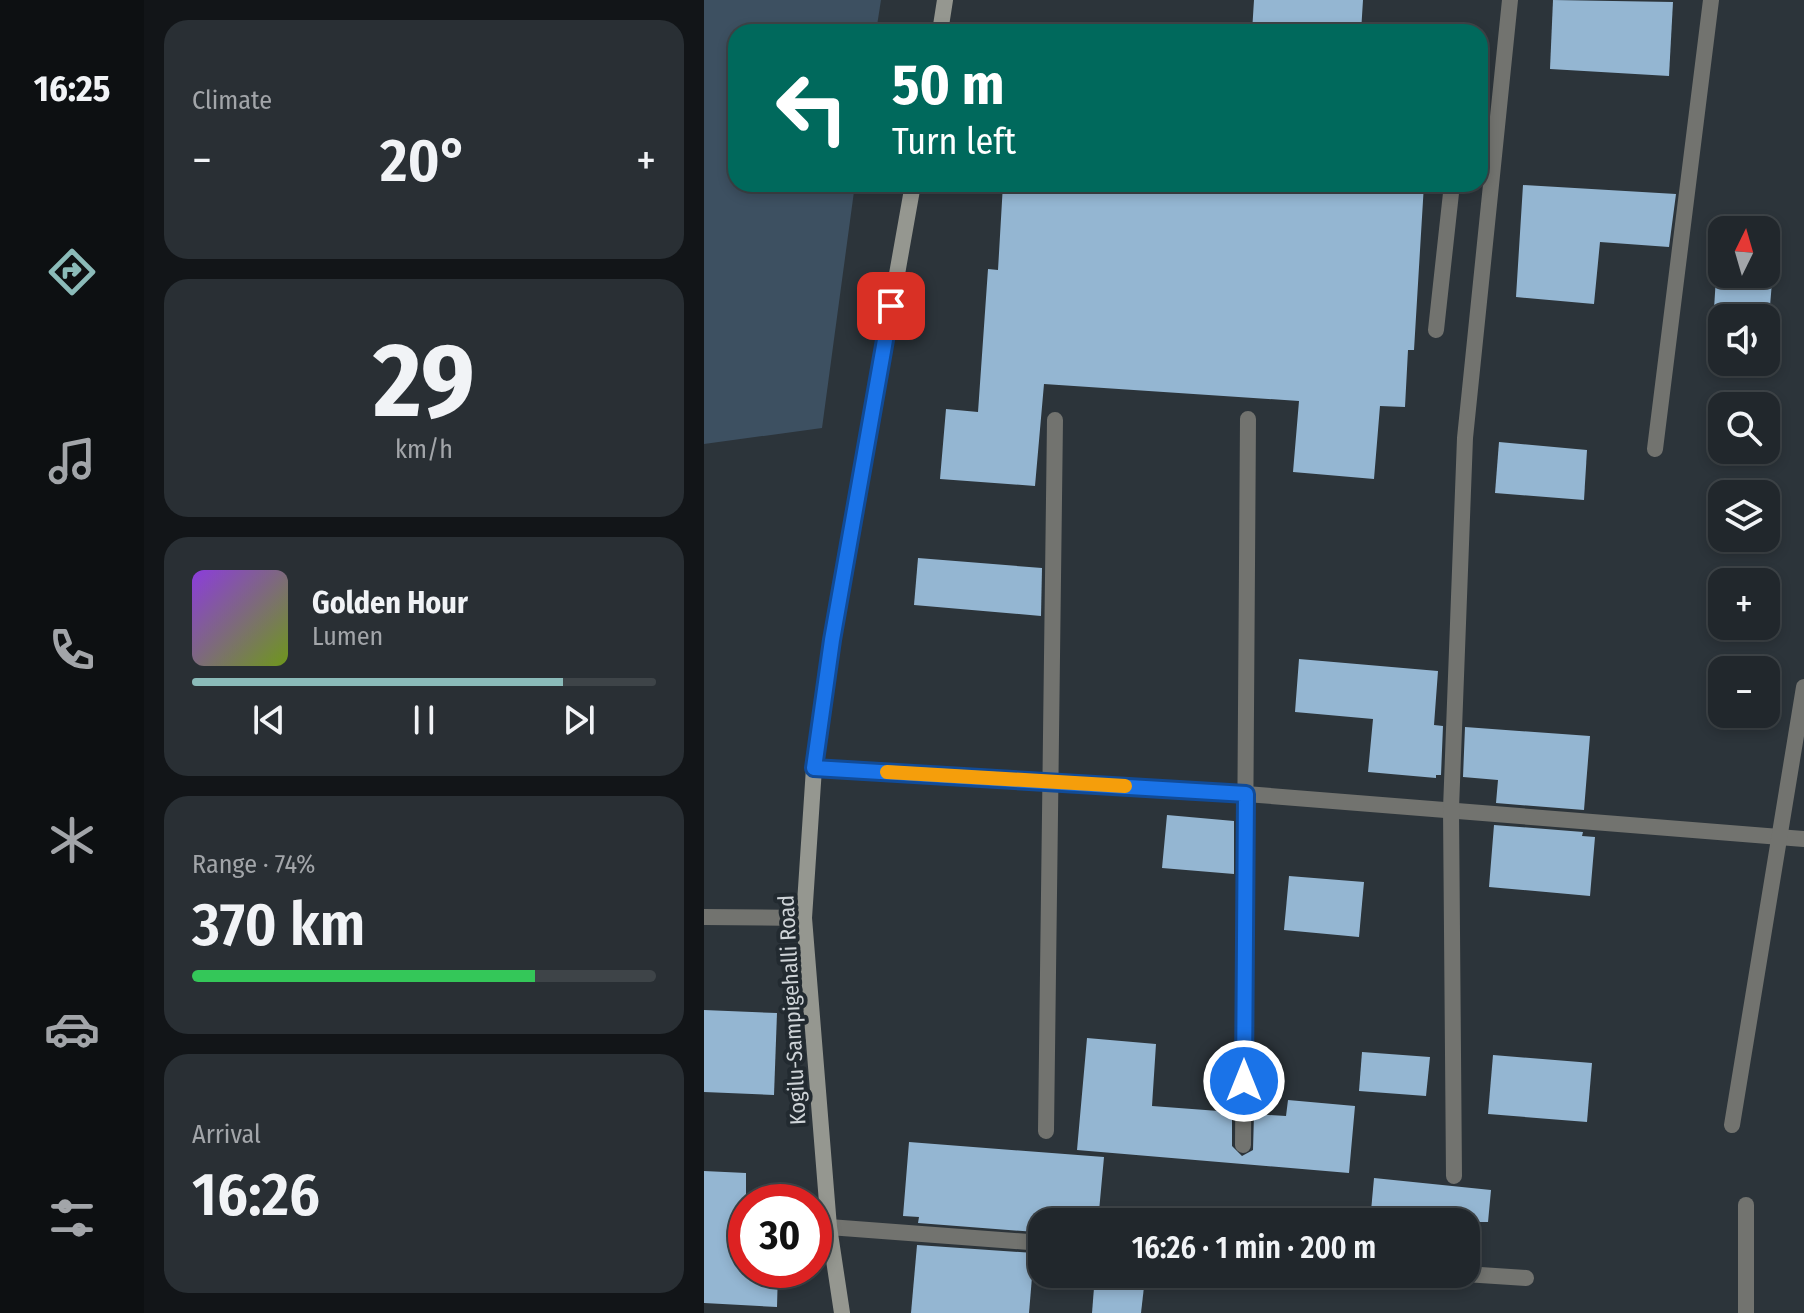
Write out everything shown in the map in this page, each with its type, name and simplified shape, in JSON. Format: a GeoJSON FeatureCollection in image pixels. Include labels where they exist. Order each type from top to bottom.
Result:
{"type":"FeatureCollection","features":[{"type":"Feature","properties":{"kind":"street"},"geometry":{"type":"LineString","coordinates":[[941,24],[945,0]]}},
{"type":"Feature","properties":{"kind":"street"},"geometry":{"type":"LineString","coordinates":[[1454,1176],[1451,809],[1465,438],[1510,0]]}},
{"type":"Feature","properties":{"kind":"street"},"geometry":{"type":"LineString","coordinates":[[1655,449],[1711,0]]}},
{"type":"Feature","properties":{"kind":"street","name":"Kogilu-Sampigehalli Road"},"geometry":{"type":"LineString","coordinates":[[826,1184],[804,918],[814,768],[832,640],[912,192]]}},
{"type":"Feature","properties":{"kind":"street"},"geometry":{"type":"LineString","coordinates":[[1436,330],[1451,192]]}},
{"type":"Feature","properties":{"kind":"street"},"geometry":{"type":"LineString","coordinates":[[1243,1145],[1248,419]]}},
{"type":"Feature","properties":{"kind":"street"},"geometry":{"type":"LineString","coordinates":[[1046,1131],[1055,420]]}},
{"type":"Feature","properties":{"kind":"street"},"geometry":{"type":"LineString","coordinates":[[1732,1125],[1804,687]]}},
{"type":"Feature","properties":{"kind":"street"},"geometry":{"type":"LineString","coordinates":[[814,768],[1051,780],[1780,834],[1804,839]]}},
{"type":"Feature","properties":{"kind":"street"},"geometry":{"type":"LineString","coordinates":[[704,917],[804,918]]}},
{"type":"Feature","properties":{"kind":"street"},"geometry":{"type":"LineString","coordinates":[[1746,1205],[1746,1313]]}},
{"type":"Feature","properties":{"kind":"street"},"geometry":{"type":"LineString","coordinates":[[832,1227],[1028,1242]]}},
{"type":"Feature","properties":{"kind":"street","name":"Kogilu-Sampigehalli Road"},"geometry":{"type":"LineString","coordinates":[[832,1247],[842,1313]]}},
{"type":"Feature","properties":{"kind":"street"},"geometry":{"type":"LineString","coordinates":[[1480,1275],[1526,1278]]}},
{"type":"Feature","properties":{"kind":"shaded area"},"geometry":{"type":"Polygon","coordinates":[[[704,0],[881,0],[877,24],[728,24],[728,192],[854,192],[822,428],[704,444],[704,0]]]}},
{"type":"Feature","properties":{"kind":"building"},"geometry":{"type":"Polygon","coordinates":[[[1254,0],[1363,0],[1362,24],[1252,24],[1254,0]]]}},
{"type":"Feature","properties":{"kind":"building"},"geometry":{"type":"Polygon","coordinates":[[[1553,0],[1673,2],[1669,76],[1550,69],[1553,0]]]}},
{"type":"Feature","properties":{"kind":"building"},"geometry":{"type":"Polygon","coordinates":[[[1523,185],[1676,194],[1669,247],[1600,242],[1594,304],[1516,297],[1523,185]]]}},
{"type":"Feature","properties":{"kind":"building"},"geometry":{"type":"Polygon","coordinates":[[[1003,192],[1424,192],[1414,350],[1408,350],[1405,407],[1380,406],[1374,479],[1293,472],[1299,401],[1044,384],[1035,486],[940,479],[946,409],[978,412],[988,269],[998,270],[1003,192]]]}},
{"type":"Feature","properties":{"kind":"building"},"geometry":{"type":"Polygon","coordinates":[[[1715,288],[1772,288],[1770,304],[1714,304],[1715,288]]]}},
{"type":"Feature","properties":{"kind":"building"},"geometry":{"type":"Polygon","coordinates":[[[1499,442],[1587,450],[1584,500],[1495,493],[1499,442]]]}},
{"type":"Feature","properties":{"kind":"building"},"geometry":{"type":"Polygon","coordinates":[[[918,558],[1042,568],[1041,616],[914,605],[918,558]]]}},
{"type":"Feature","properties":{"kind":"building"},"geometry":{"type":"Polygon","coordinates":[[[1299,659],[1438,671],[1434,725],[1443,726],[1441,775],[1436,775],[1436,778],[1368,772],[1373,719],[1295,712],[1299,659]]]}},
{"type":"Feature","properties":{"kind":"building"},"geometry":{"type":"Polygon","coordinates":[[[1465,727],[1590,736],[1584,810],[1496,803],[1498,780],[1463,777],[1465,727]]]}},
{"type":"Feature","properties":{"kind":"building"},"geometry":{"type":"Polygon","coordinates":[[[1167,815],[1234,821],[1234,874],[1162,868],[1167,815]]]}},
{"type":"Feature","properties":{"kind":"building"},"geometry":{"type":"Polygon","coordinates":[[[1494,825],[1583,832],[1582,836],[1595,837],[1590,896],[1489,887],[1494,825]]]}},
{"type":"Feature","properties":{"kind":"building"},"geometry":{"type":"Polygon","coordinates":[[[1289,876],[1364,882],[1359,937],[1284,930],[1289,876]]]}},
{"type":"Feature","properties":{"kind":"building"},"geometry":{"type":"Polygon","coordinates":[[[704,1010],[777,1013],[774,1095],[704,1092],[704,1010]]]}},
{"type":"Feature","properties":{"kind":"building"},"geometry":{"type":"Polygon","coordinates":[[[1087,1038],[1156,1044],[1152,1106],[1232,1112],[1232,1146],[1242,1156],[1253,1150],[1254,1114],[1286,1116],[1288,1100],[1355,1106],[1349,1173],[1077,1150],[1087,1038]]]}},
{"type":"Feature","properties":{"kind":"building"},"geometry":{"type":"Polygon","coordinates":[[[1362,1052],[1430,1057],[1426,1096],[1359,1091],[1362,1052]]]}},
{"type":"Feature","properties":{"kind":"building"},"geometry":{"type":"Polygon","coordinates":[[[1493,1055],[1592,1063],[1587,1122],[1488,1114],[1493,1055]]]}},
{"type":"Feature","properties":{"kind":"building"},"geometry":{"type":"Polygon","coordinates":[[[909,1142],[1104,1157],[1099,1208],[1028,1208],[1028,1231],[918,1223],[919,1217],[903,1216],[909,1142]]]}},
{"type":"Feature","properties":{"kind":"building"},"geometry":{"type":"Polygon","coordinates":[[[704,1171],[746,1173],[746,1184],[728,1184],[728,1288],[778,1288],[777,1307],[704,1303],[704,1171]]]}},
{"type":"Feature","properties":{"kind":"building"},"geometry":{"type":"Polygon","coordinates":[[[1374,1178],[1491,1190],[1488,1222],[1480,1222],[1480,1208],[1371,1208],[1374,1178]]]}},
{"type":"Feature","properties":{"kind":"building"},"geometry":{"type":"Polygon","coordinates":[[[917,1245],[1028,1253],[1028,1288],[1031,1288],[1029,1313],[911,1313],[917,1245]]]}},
{"type":"Feature","properties":{"kind":"building"},"geometry":{"type":"Polygon","coordinates":[[[1094,1288],[1144,1288],[1141,1313],[1092,1313],[1094,1288]]]}},
{"type":"Feature","properties":{"kind":"slow traffic"},"geometry":{"type":"LineString","coordinates":[[887,772],[1125,786]]}},
{"type":"Feature","properties":{"kind":"route"},"geometry":{"type":"LineString","coordinates":[[891,306],[832,640],[814,768],[1246,794],[1244,1081]]}}]}
